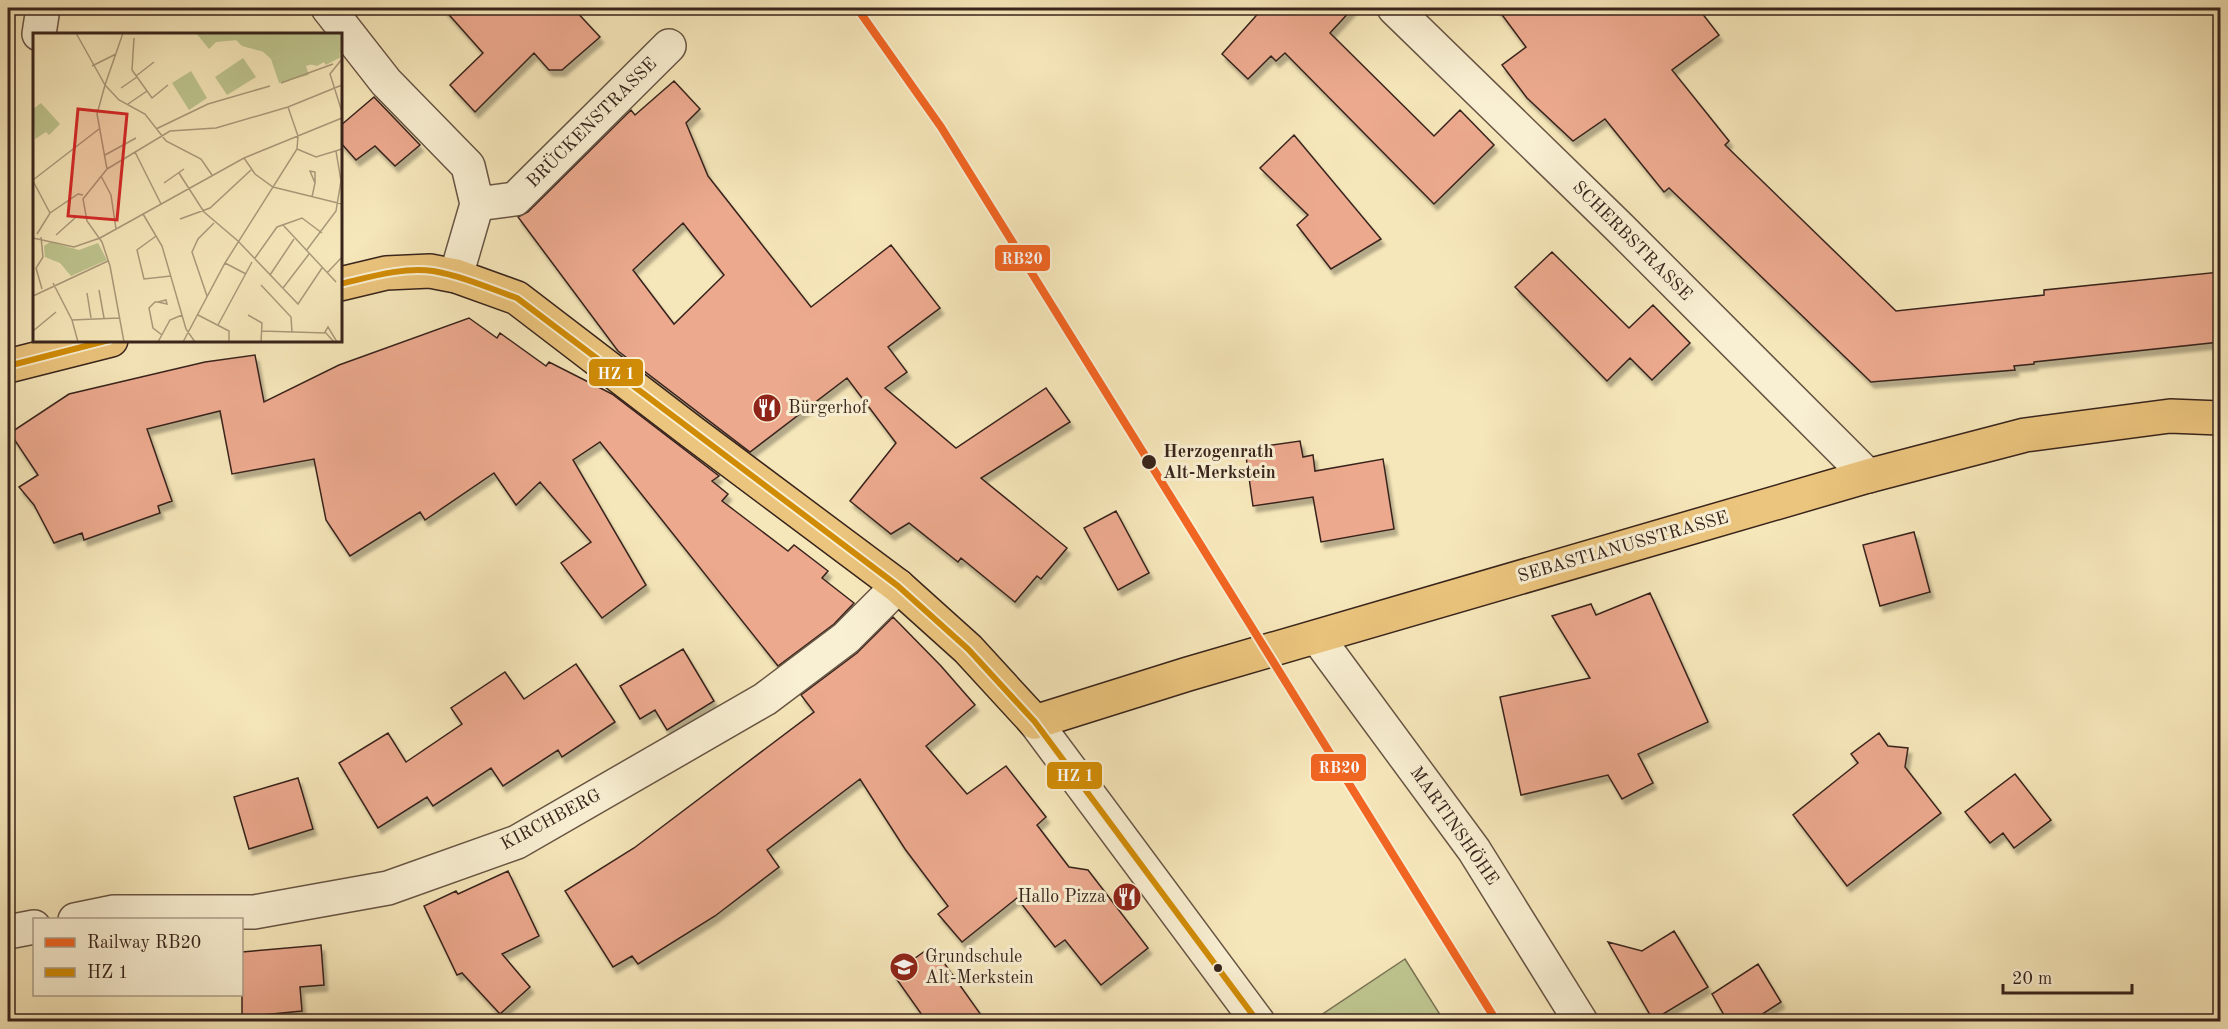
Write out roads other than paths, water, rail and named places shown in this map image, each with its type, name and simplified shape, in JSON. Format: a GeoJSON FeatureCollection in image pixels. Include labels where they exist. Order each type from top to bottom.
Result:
{"type":"FeatureCollection","features":[{"type":"Feature","properties":{"kind":"main road"},"geometry":{"type":"LineString","coordinates":[[342,284],[386,273],[430,271],[456,276],[517,297],[898,586],[968,650],[1035,722]]}},
{"type":"Feature","properties":{"kind":"main road"},"geometry":{"type":"LineString","coordinates":[[8,366],[103,342]]}},
{"type":"Feature","properties":{"kind":"main road","name":"SEBASTIANUSSTRASSE"},"geometry":{"type":"LineString","coordinates":[[1035,722],[1188,674],[1868,476],[2025,435],[2170,416],[2220,418]]}},
{"type":"Feature","properties":{"kind":"street"},"geometry":{"type":"LineString","coordinates":[[39,33],[43,8]]}},
{"type":"Feature","properties":{"kind":"street"},"geometry":{"type":"LineString","coordinates":[[328,8],[386,82],[468,166],[477,204],[456,276]]}},
{"type":"Feature","properties":{"kind":"street","name":"SCHERBSTRASSE"},"geometry":{"type":"LineString","coordinates":[[1394,8],[1627,235],[1868,476]]}},
{"type":"Feature","properties":{"kind":"street","name":"BRÜCKENSTRASSE"},"geometry":{"type":"LineString","coordinates":[[477,204],[515,199],[669,46]]}},
{"type":"Feature","properties":{"kind":"street","name":"KIRCHBERG"},"geometry":{"type":"LineString","coordinates":[[85,918],[114,912],[254,912],[388,888],[518,842],[765,699],[846,638],[898,586]]}},
{"type":"Feature","properties":{"kind":"street","name":"MARTINSHÖHE"},"geometry":{"type":"LineString","coordinates":[[1317,637],[1474,850],[1581,1022]]}},
{"type":"Feature","properties":{"kind":"street"},"geometry":{"type":"LineString","coordinates":[[1035,722],[1258,1022]]}},
{"type":"Feature","properties":{"kind":"street"},"geometry":{"type":"LineString","coordinates":[[8,932],[33,927]]}},
{"type":"Feature","properties":{"kind":"rail line","name":"RB20"},"geometry":{"type":"LineString","coordinates":[[857,8],[941,127],[1497,1022]]}},
{"type":"Feature","properties":{"kind":"place","name":"Bürgerhof"},"geometry":{"type":"Point","coordinates":[767,408]}},
{"type":"Feature","properties":{"kind":"place","name":"Herzogenrath Alt-Merkstein"},"geometry":{"type":"Point","coordinates":[1149,462]}},
{"type":"Feature","properties":{"kind":"place","name":"Hallo Pizza"},"geometry":{"type":"Point","coordinates":[1127,897]}},
{"type":"Feature","properties":{"kind":"place","name":"Grundschule Alt-Merkstein"},"geometry":{"type":"Point","coordinates":[904,967]}}]}
